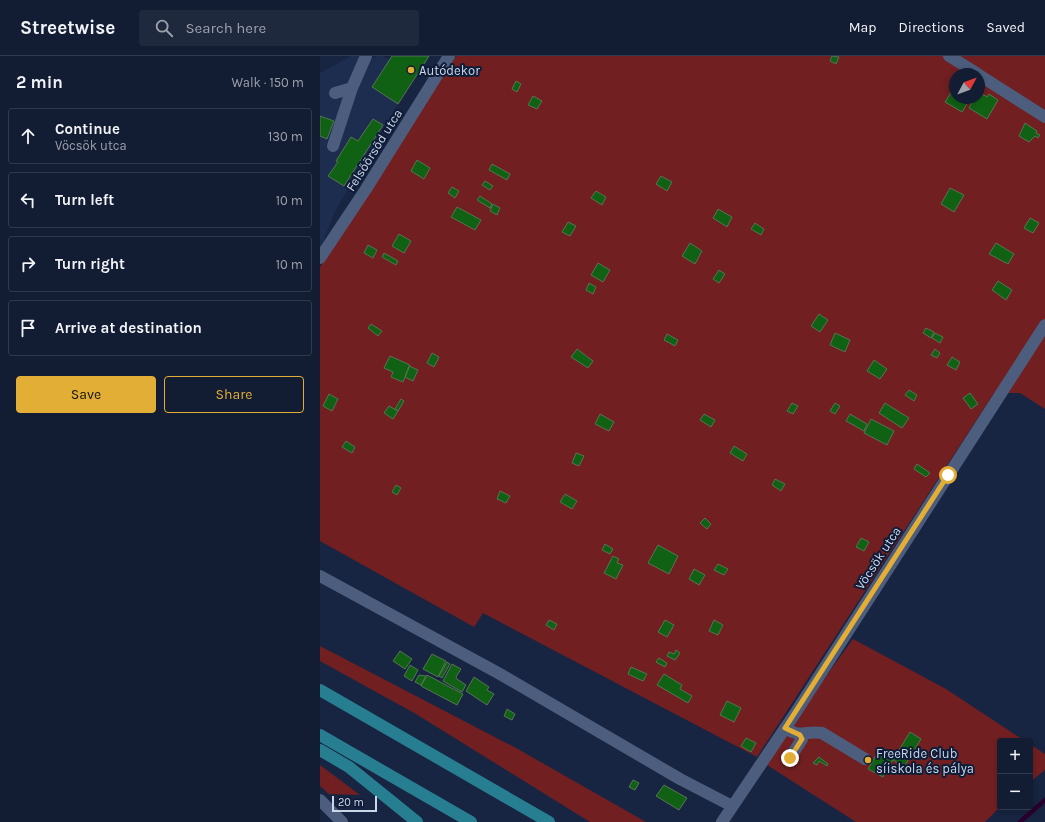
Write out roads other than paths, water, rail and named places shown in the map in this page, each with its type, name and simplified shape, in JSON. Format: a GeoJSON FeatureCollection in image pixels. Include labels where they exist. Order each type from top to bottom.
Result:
{"type":"FeatureCollection","features":[{"type":"Feature","properties":{"kind":"main road"},"geometry":{"type":"LineString","coordinates":[[320,690],[549,822]]}},
{"type":"Feature","properties":{"kind":"main road"},"geometry":{"type":"LineString","coordinates":[[320,735],[471,822]]}},
{"type":"Feature","properties":{"kind":"main road"},"geometry":{"type":"LineString","coordinates":[[320,750],[349,767],[417,822]]}},
{"type":"Feature","properties":{"kind":"street"},"geometry":{"type":"LineString","coordinates":[[333,146],[352,88],[366,56]]}},
{"type":"Feature","properties":{"kind":"street","name":"Felsőörsöd utca"},"geometry":{"type":"LineString","coordinates":[[320,258],[366,189],[449,56]]}},
{"type":"Feature","properties":{"kind":"street"},"geometry":{"type":"LineString","coordinates":[[949,56],[968,68]]}},
{"type":"Feature","properties":{"kind":"street"},"geometry":{"type":"LineString","coordinates":[[985,78],[1045,117]]}},
{"type":"Feature","properties":{"kind":"street"},"geometry":{"type":"LineString","coordinates":[[335,93],[352,88]]}},
{"type":"Feature","properties":{"kind":"street","name":"Vöcsök utca"},"geometry":{"type":"LineString","coordinates":[[728,817],[1045,325]]}},
{"type":"Feature","properties":{"kind":"street"},"geometry":{"type":"LineString","coordinates":[[320,576],[500,674],[660,767],[728,817]]}},
{"type":"Feature","properties":{"kind":"street"},"geometry":{"type":"LineString","coordinates":[[785,728],[800,735],[816,732],[822,733],[865,758]]}},
{"type":"Feature","properties":{"kind":"street"},"geometry":{"type":"LineString","coordinates":[[790,758],[802,739],[800,735]]}},
{"type":"Feature","properties":{"kind":"street"},"geometry":{"type":"LineString","coordinates":[[320,800],[342,822]]}},
{"type":"Feature","properties":{"kind":"waterway"},"geometry":{"type":"LineString","coordinates":[[1020,822],[1045,800]]}},
{"type":"Feature","properties":{"kind":"place","name":"Autódekor"},"geometry":{"type":"Point","coordinates":[411,70]}},
{"type":"Feature","properties":{"kind":"place","name":"FreeRide Club síiskola és pálya"},"geometry":{"type":"Point","coordinates":[868,760]}}]}
